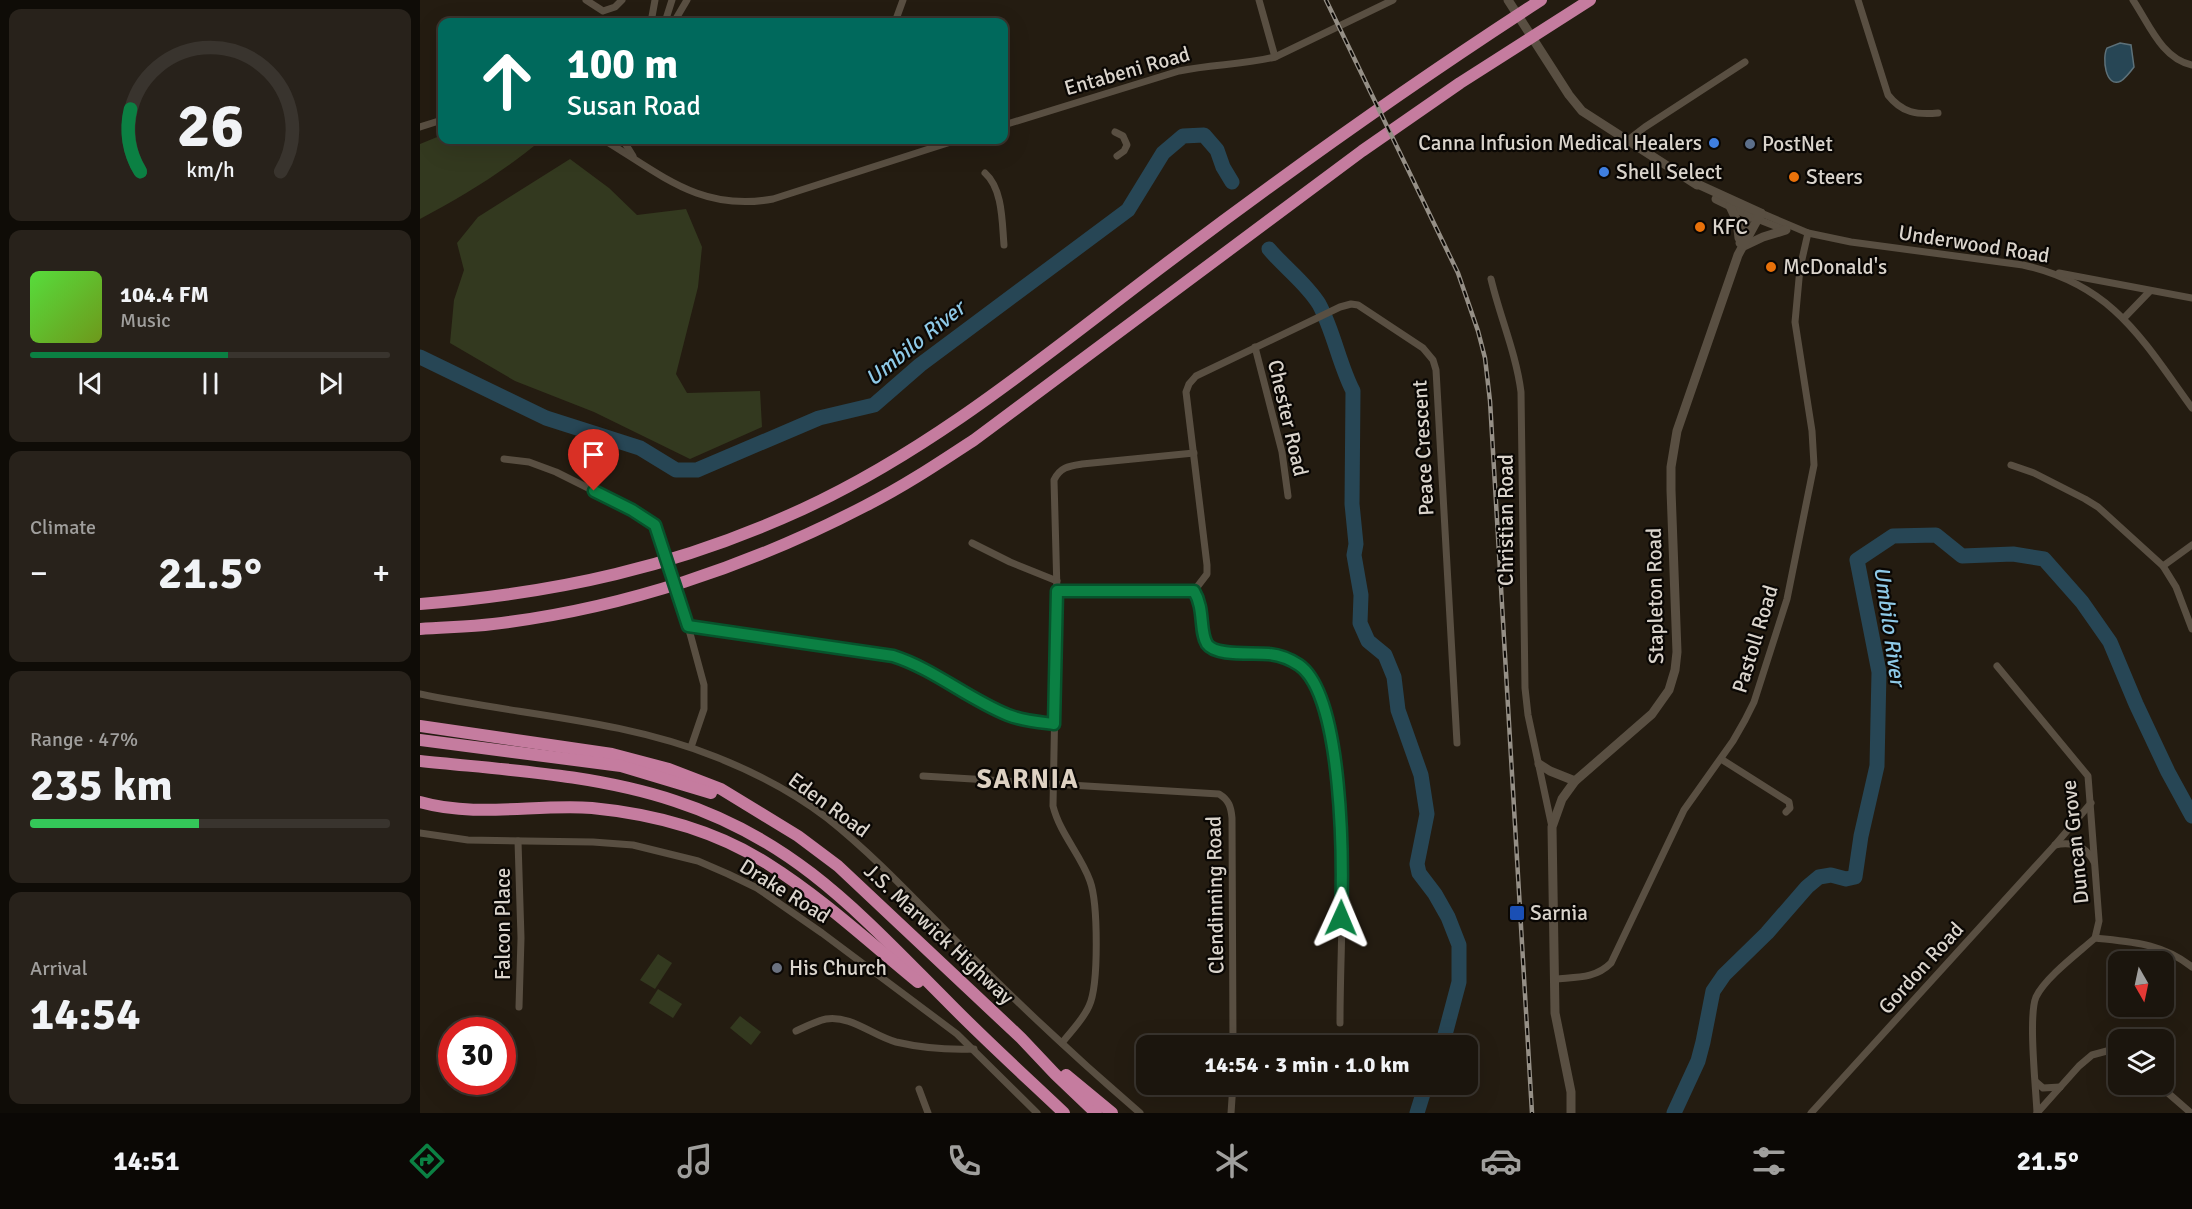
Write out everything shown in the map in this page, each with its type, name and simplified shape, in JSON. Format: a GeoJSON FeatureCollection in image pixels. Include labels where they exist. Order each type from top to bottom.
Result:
{"type":"FeatureCollection","features":[{"type":"Feature","properties":{"kind":"highway"},"geometry":{"type":"LineString","coordinates":[[420,604],[533,592],[624,573],[685,556],[740,536],[860,480],[961,417],[1253,198],[1450,59],[1540,0]]}},
{"type":"Feature","properties":{"kind":"highway"},"geometry":{"type":"LineString","coordinates":[[420,629],[493,624],[556,614],[633,596],[707,574],[815,531],[867,505],[921,475],[974,440],[1362,151],[1450,90],[1590,0]]}},
{"type":"Feature","properties":{"kind":"highway"},"geometry":{"type":"LineString","coordinates":[[420,726],[622,757],[693,777],[721,789],[741,803]]}},
{"type":"Feature","properties":{"kind":"highway"},"geometry":{"type":"LineString","coordinates":[[420,740],[621,766],[741,803]]}},
{"type":"Feature","properties":{"kind":"highway"},"geometry":{"type":"LineString","coordinates":[[420,761],[569,777],[618,786],[675,801],[733,823],[785,853],[831,888],[1064,1113]]}},
{"type":"Feature","properties":{"kind":"highway"},"geometry":{"type":"LineString","coordinates":[[420,802],[483,810],[558,807],[618,811],[666,820],[716,837],[768,864],[811,894],[962,1016]]}},
{"type":"Feature","properties":{"kind":"highway","name":"J.S. Marwick Highway"},"geometry":{"type":"LineString","coordinates":[[741,803],[798,836],[838,866],[1022,1038],[1054,1074],[1096,1113]]}},
{"type":"Feature","properties":{"kind":"highway"},"geometry":{"type":"LineString","coordinates":[[1022,1038],[1112,1113]]}},
{"type":"Feature","properties":{"kind":"main road","name":"Underwood Road"},"geometry":{"type":"LineString","coordinates":[[1508,0],[1582,111],[1730,206],[1754,214]]}},
{"type":"Feature","properties":{"kind":"main road","name":"Underwood Road"},"geometry":{"type":"LineString","coordinates":[[1693,182],[1754,214]]}},
{"type":"Feature","properties":{"kind":"main road"},"geometry":{"type":"LineString","coordinates":[[1730,206],[1737,221],[1740,249],[1763,237],[1786,230]]}},
{"type":"Feature","properties":{"kind":"main road","name":"Stapleton Road"},"geometry":{"type":"LineString","coordinates":[[1570,1113],[1571,1092],[1555,1013],[1552,827],[1562,800],[1575,781],[1652,714],[1672,682],[1677,652],[1671,467],[1677,431],[1754,214]]}},
{"type":"Feature","properties":{"kind":"main road"},"geometry":{"type":"LineString","coordinates":[[1539,764],[1575,781]]}},
{"type":"Feature","properties":{"kind":"street"},"geometry":{"type":"LineString","coordinates":[[586,0],[603,11],[615,7],[622,0]]}},
{"type":"Feature","properties":{"kind":"street"},"geometry":{"type":"LineString","coordinates":[[652,18],[655,0]]}},
{"type":"Feature","properties":{"kind":"street"},"geometry":{"type":"LineString","coordinates":[[665,18],[672,0]]}},
{"type":"Feature","properties":{"kind":"street"},"geometry":{"type":"LineString","coordinates":[[676,18],[687,0]]}},
{"type":"Feature","properties":{"kind":"street"},"geometry":{"type":"LineString","coordinates":[[896,18],[903,0]]}},
{"type":"Feature","properties":{"kind":"street"},"geometry":{"type":"LineString","coordinates":[[1259,0],[1275,57]]}},
{"type":"Feature","properties":{"kind":"street","name":"Entabeni Road"},"geometry":{"type":"LineString","coordinates":[[1008,124],[1179,71],[1275,57],[1393,0]]}},
{"type":"Feature","properties":{"kind":"street"},"geometry":{"type":"LineString","coordinates":[[1858,0],[1888,95],[1894,103],[1910,112],[1938,113]]}},
{"type":"Feature","properties":{"kind":"street"},"geometry":{"type":"LineString","coordinates":[[2133,0],[2172,57],[2182,63],[2192,65]]}},
{"type":"Feature","properties":{"kind":"street"},"geometry":{"type":"LineString","coordinates":[[1628,140],[1745,62]]}},
{"type":"Feature","properties":{"kind":"street"},"geometry":{"type":"LineString","coordinates":[[420,127],[438,121]]}},
{"type":"Feature","properties":{"kind":"street"},"geometry":{"type":"LineString","coordinates":[[1115,132],[1123,136],[1127,145],[1124,151],[1116,156]]}},
{"type":"Feature","properties":{"kind":"street"},"geometry":{"type":"LineString","coordinates":[[611,144],[681,187],[709,199],[753,203],[773,199],[945,144]]}},
{"type":"Feature","properties":{"kind":"street"},"geometry":{"type":"LineString","coordinates":[[626,144],[634,158]]}},
{"type":"Feature","properties":{"kind":"street"},"geometry":{"type":"LineString","coordinates":[[985,173],[990,178],[997,194],[1004,245]]}},
{"type":"Feature","properties":{"kind":"street","name":"Underwood Road"},"geometry":{"type":"LineString","coordinates":[[1754,214],[1786,230],[1874,246],[2024,266],[2048,271],[2082,286],[2104,300],[2124,318],[2192,408]]}},
{"type":"Feature","properties":{"kind":"street","name":"Underwood Road"},"geometry":{"type":"LineString","coordinates":[[1754,214],[1805,232]]}},
{"type":"Feature","properties":{"kind":"street","name":"Pastoll Road"},"geometry":{"type":"LineString","coordinates":[[1555,979],[1595,975],[1611,963],[1680,817],[1733,741],[1754,702],[1787,599],[1814,465],[1812,431],[1794,322],[1805,232]]}},
{"type":"Feature","properties":{"kind":"street"},"geometry":{"type":"LineString","coordinates":[[2048,271],[2192,298]]}},
{"type":"Feature","properties":{"kind":"street","name":"Christian Road"},"geometry":{"type":"LineString","coordinates":[[1491,279],[1516,362],[1521,392],[1524,668],[1528,715],[1552,827]]}},
{"type":"Feature","properties":{"kind":"street"},"geometry":{"type":"LineString","coordinates":[[2124,318],[2138,300],[2150,291]]}},
{"type":"Feature","properties":{"kind":"street","name":"Peace Crescent"},"geometry":{"type":"LineString","coordinates":[[1194,453],[1186,392],[1196,376],[1340,307],[1358,305],[1423,348],[1433,360],[1436,370],[1457,743]]}},
{"type":"Feature","properties":{"kind":"street","name":"Chester Road"},"geometry":{"type":"LineString","coordinates":[[1255,348],[1282,452],[1288,496]]}},
{"type":"Feature","properties":{"kind":"street"},"geometry":{"type":"LineString","coordinates":[[1062,1043],[1088,1009],[1094,990],[1095,902],[1090,880],[1055,812],[1053,785],[1057,591],[1053,489],[1058,472],[1065,467],[1082,464],[1194,453],[1207,574],[1194,591]]}},
{"type":"Feature","properties":{"kind":"street"},"geometry":{"type":"LineString","coordinates":[[504,459],[529,462],[552,471],[638,513],[652,522],[657,529],[701,670],[705,697],[704,709],[691,747]]}},
{"type":"Feature","properties":{"kind":"street"},"geometry":{"type":"LineString","coordinates":[[2011,465],[2034,473],[2098,507],[2163,566],[2176,586],[2192,629]]}},
{"type":"Feature","properties":{"kind":"street"},"geometry":{"type":"LineString","coordinates":[[972,543],[1056,581]]}},
{"type":"Feature","properties":{"kind":"street"},"geometry":{"type":"LineString","coordinates":[[2163,566],[2192,545]]}},
{"type":"Feature","properties":{"kind":"street"},"geometry":{"type":"LineString","coordinates":[[1057,591],[1194,591]]}},
{"type":"Feature","properties":{"kind":"street"},"geometry":{"type":"LineString","coordinates":[[1194,591],[1202,610],[1206,642],[1214,650],[1282,656],[1309,674],[1322,702],[1334,752],[1339,793],[1340,1023]]}},
{"type":"Feature","properties":{"kind":"street"},"geometry":{"type":"LineString","coordinates":[[688,626],[765,639],[867,651],[899,658],[1010,716],[1054,724]]}},
{"type":"Feature","properties":{"kind":"street","name":"Duncan Grove"},"geometry":{"type":"LineString","coordinates":[[1997,666],[2088,776],[2099,921],[2095,938]]}},
{"type":"Feature","properties":{"kind":"street","name":"Eden Road"},"geometry":{"type":"LineString","coordinates":[[420,694],[623,728],[691,747],[764,779],[826,818],[864,850],[1062,1043],[1140,1113]]}},
{"type":"Feature","properties":{"kind":"street"},"geometry":{"type":"LineString","coordinates":[[1721,759],[1789,802],[1790,808],[1786,813]]}},
{"type":"Feature","properties":{"kind":"street","name":"Clendinning Road"},"geometry":{"type":"LineString","coordinates":[[923,776],[1219,794],[1228,801],[1232,818],[1233,1035]]}},
{"type":"Feature","properties":{"kind":"street","name":"Gordon Road"},"geometry":{"type":"LineString","coordinates":[[1810,1113],[2091,804]]}},
{"type":"Feature","properties":{"kind":"street","name":"Drake Road"},"geometry":{"type":"LineString","coordinates":[[420,833],[451,838],[633,845],[698,861],[728,874],[757,888],[822,933],[957,1034],[1037,1113]]}},
{"type":"Feature","properties":{"kind":"street","name":"Falcon Place"},"geometry":{"type":"LineString","coordinates":[[518,841],[521,938],[519,1007]]}},
{"type":"Feature","properties":{"kind":"street"},"geometry":{"type":"LineString","coordinates":[[2055,845],[2073,843],[2079,846],[2086,850],[2095,865]]}},
{"type":"Feature","properties":{"kind":"street"},"geometry":{"type":"LineString","coordinates":[[2037,1113],[2033,1015],[2037,997],[2048,982],[2095,938],[2161,948],[2192,967]]}},
{"type":"Feature","properties":{"kind":"street"},"geometry":{"type":"LineString","coordinates":[[796,1031],[825,1019],[834,1019],[849,1022],[894,1041],[936,1049],[974,1049]]}},
{"type":"Feature","properties":{"kind":"street"},"geometry":{"type":"LineString","coordinates":[[2037,1113],[2092,1055],[2108,1051]]}},
{"type":"Feature","properties":{"kind":"street"},"geometry":{"type":"LineString","coordinates":[[2036,1083],[2050,1089],[2060,1087]]}},
{"type":"Feature","properties":{"kind":"street"},"geometry":{"type":"LineString","coordinates":[[919,1089],[928,1113]]}},
{"type":"Feature","properties":{"kind":"street"},"geometry":{"type":"LineString","coordinates":[[1231,1113],[1232,1095]]}},
{"type":"Feature","properties":{"kind":"street"},"geometry":{"type":"LineString","coordinates":[[2170,1095],[2191,1113]]}},
{"type":"Feature","properties":{"kind":"green space"},"geometry":{"type":"Polygon","coordinates":[[[438,137],[438,144],[536,144],[483,183],[420,219],[420,144],[438,137]]]}},
{"type":"Feature","properties":{"kind":"green space"},"geometry":{"type":"Polygon","coordinates":[[[570,159],[609,188],[637,215],[686,209],[702,247],[698,287],[676,374],[687,393],[760,391],[762,427],[690,459],[594,412],[515,381],[450,343],[454,300],[464,270],[457,243],[478,217],[570,159]]]}},
{"type":"Feature","properties":{"kind":"green space"},"geometry":{"type":"Polygon","coordinates":[[[658,954],[672,963],[655,989],[640,980],[658,954]]]}},
{"type":"Feature","properties":{"kind":"green space"},"geometry":{"type":"Polygon","coordinates":[[[658,989],[682,1004],[673,1018],[649,1003],[658,989]]]}},
{"type":"Feature","properties":{"kind":"green space"},"geometry":{"type":"Polygon","coordinates":[[[740,1016],[761,1032],[751,1045],[730,1028],[740,1016]]]}},
{"type":"Feature","properties":{"kind":"water"},"geometry":{"type":"Polygon","coordinates":[[[2120,43],[2131,45],[2134,67],[2121,81],[2116,82],[2108,76],[2105,58],[2107,48],[2120,43]]]}},
{"type":"Feature","properties":{"kind":"waterway","name":"Umbilo River"},"geometry":{"type":"LineString","coordinates":[[420,357],[546,418],[640,448],[676,470],[697,470],[819,418],[874,405],[920,365],[1128,210],[1163,153],[1183,136],[1204,135],[1217,150],[1232,182]]}},
{"type":"Feature","properties":{"kind":"waterway","name":"Umbilo River"},"geometry":{"type":"LineString","coordinates":[[1269,249],[1308,289],[1319,304],[1353,391],[1352,504],[1356,544],[1354,555],[1361,595],[1360,623],[1368,641],[1385,655],[1394,677],[1398,710],[1421,775],[1427,814],[1417,864],[1419,873],[1435,894],[1448,917],[1459,945],[1459,982],[1445,1035]]}},
{"type":"Feature","properties":{"kind":"waterway","name":"Umbilo River"},"geometry":{"type":"LineString","coordinates":[[1674,1113],[1698,1061],[1713,991],[1724,975],[1819,877],[1831,875],[1846,879],[1855,877],[1861,836],[1877,766],[1879,672],[1857,560],[1893,536],[1936,535],[1962,556],[2013,554],[2044,559],[2082,602],[2110,642],[2168,772],[2192,816]]}},
{"type":"Feature","properties":{"kind":"waterway","name":"Umbilo River"},"geometry":{"type":"LineString","coordinates":[[1417,1113],[1423,1095]]}},
{"type":"Feature","properties":{"kind":"railway"},"geometry":{"type":"LineString","coordinates":[[1326,0],[1458,273],[1485,358],[1490,401],[1532,1113]]}},
{"type":"Feature","properties":{"kind":"place","name":"Canna Infusion Medical Healers"},"geometry":{"type":"Point","coordinates":[1714,143]}},
{"type":"Feature","properties":{"kind":"place","name":"PostNet"},"geometry":{"type":"Point","coordinates":[1750,144]}},
{"type":"Feature","properties":{"kind":"place","name":"Shell Select"},"geometry":{"type":"Point","coordinates":[1604,172]}},
{"type":"Feature","properties":{"kind":"place","name":"Steers"},"geometry":{"type":"Point","coordinates":[1794,177]}},
{"type":"Feature","properties":{"kind":"place","name":"KFC"},"geometry":{"type":"Point","coordinates":[1700,227]}},
{"type":"Feature","properties":{"kind":"place","name":"McDonald's"},"geometry":{"type":"Point","coordinates":[1771,267]}},
{"type":"Feature","properties":{"kind":"place","name":"Sarnia"},"geometry":{"type":"Point","coordinates":[1517,913]}},
{"type":"Feature","properties":{"kind":"place","name":"His Church"},"geometry":{"type":"Point","coordinates":[777,968]}},
{"type":"Feature","properties":{"kind":"district","name":"SARNIA"},"geometry":{"type":"Point","coordinates":[1028,779]}},
{"type":"Feature","properties":{"kind":"route"},"geometry":{"type":"LineString","coordinates":[[594,491],[632,510],[655,525],[688,626],[893,656],[914,664],[992,708],[1010,716],[1035,722],[1054,724],[1057,591],[1194,591],[1202,610],[1206,642],[1214,650],[1282,656],[1309,674],[1316,687],[1334,752],[1339,793],[1341,918]]}}]}
